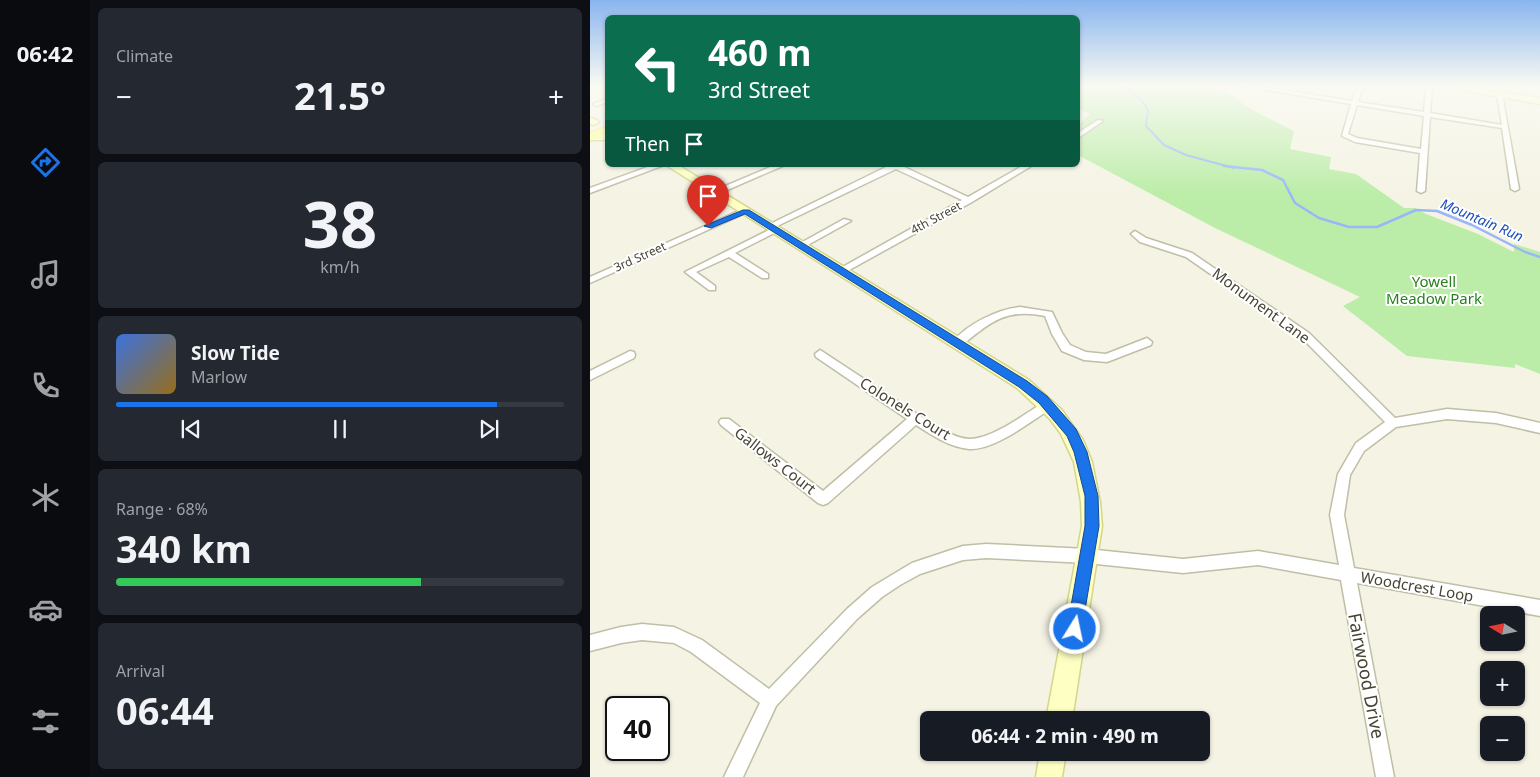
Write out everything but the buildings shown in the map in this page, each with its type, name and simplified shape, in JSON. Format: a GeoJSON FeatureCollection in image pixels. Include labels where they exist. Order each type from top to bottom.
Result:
{"type":"FeatureCollection","features":[{"type":"Feature","properties":{"kind":"main road"},"geometry":{"type":"LineString","coordinates":[[590,137],[602,126]]}},
{"type":"Feature","properties":{"kind":"street"},"geometry":{"type":"LineString","coordinates":[[1080,133],[1098,122]]}},
{"type":"Feature","properties":{"kind":"street"},"geometry":{"type":"LineString","coordinates":[[1347,122],[1344,132],[1347,137],[1354,140],[1424,152]]}},
{"type":"Feature","properties":{"kind":"street"},"geometry":{"type":"LineString","coordinates":[[1421,192],[1426,122]]}},
{"type":"Feature","properties":{"kind":"street"},"geometry":{"type":"LineString","coordinates":[[1477,122],[1505,127]]}},
{"type":"Feature","properties":{"kind":"street"},"geometry":{"type":"LineString","coordinates":[[1504,122],[1515,189]]}},
{"type":"Feature","properties":{"kind":"street"},"geometry":{"type":"LineString","coordinates":[[590,191],[655,167]]}},
{"type":"Feature","properties":{"kind":"street"},"geometry":{"type":"LineString","coordinates":[[674,167],[1023,384],[1048,405],[1071,433],[1087,473],[1091,496],[1092,526],[1061,711]]}},
{"type":"Feature","properties":{"kind":"street"},"geometry":{"type":"LineString","coordinates":[[714,192],[776,167]]}},
{"type":"Feature","properties":{"kind":"street"},"geometry":{"type":"LineString","coordinates":[[712,288],[690,272],[893,167]]}},
{"type":"Feature","properties":{"kind":"street"},"geometry":{"type":"LineString","coordinates":[[897,167],[969,200]]}},
{"type":"Feature","properties":{"kind":"street","name":"4th Street"},"geometry":{"type":"LineString","coordinates":[[842,271],[1026,167]]}},
{"type":"Feature","properties":{"kind":"street","name":"3rd Street"},"geometry":{"type":"LineString","coordinates":[[590,280],[746,211]]}},
{"type":"Feature","properties":{"kind":"street"},"geometry":{"type":"LineString","coordinates":[[801,245],[847,220]]}},
{"type":"Feature","properties":{"kind":"street","name":"Monument Lane"},"geometry":{"type":"LineString","coordinates":[[1135,234],[1142,240],[1189,255],[1304,335],[1393,423]]}},
{"type":"Feature","properties":{"kind":"street"},"geometry":{"type":"LineString","coordinates":[[728,253],[765,276]]}},
{"type":"Feature","properties":{"kind":"street"},"geometry":{"type":"LineString","coordinates":[[957,343],[990,319],[1013,309],[1028,308],[1049,314],[1057,334],[1066,348],[1084,356],[1107,358],[1146,342]]}},
{"type":"Feature","properties":{"kind":"street","name":"Colonels Court"},"geometry":{"type":"LineString","coordinates":[[820,354],[939,434],[957,442],[973,444],[995,436],[1048,405]]}},
{"type":"Feature","properties":{"kind":"street"},"geometry":{"type":"LineString","coordinates":[[590,376],[630,356]]}},
{"type":"Feature","properties":{"kind":"street","name":"Woodcrest Loop"},"geometry":{"type":"LineString","coordinates":[[1540,428],[1496,418],[1447,414],[1393,423],[1360,447],[1344,474],[1337,515],[1347,575],[1540,608]]}},
{"type":"Feature","properties":{"kind":"street","name":"Gallows Court"},"geometry":{"type":"LineString","coordinates":[[725,422],[824,499],[916,418]]}},
{"type":"Feature","properties":{"kind":"street"},"geometry":{"type":"LineString","coordinates":[[733,777],[770,700],[852,614],[877,592],[917,568],[956,555],[986,551],[1088,556],[1183,566],[1258,558],[1347,575]]}},
{"type":"Feature","properties":{"kind":"street","name":"Fairwood Drive"},"geometry":{"type":"LineString","coordinates":[[1347,575],[1385,777]]}},
{"type":"Feature","properties":{"kind":"street"},"geometry":{"type":"LineString","coordinates":[[590,643],[638,632],[660,632],[676,636],[694,643],[770,700]]}},
{"type":"Feature","properties":{"kind":"street"},"geometry":{"type":"LineString","coordinates":[[1049,777],[1052,761]]}},
{"type":"Feature","properties":{"kind":"green space","name":"Yowell Meadow Park"},"geometry":{"type":"Polygon","coordinates":[[[1277,122],[1294,131],[1290,149],[1331,157],[1329,169],[1356,174],[1404,208],[1415,208],[1478,234],[1514,252],[1514,244],[1540,252],[1540,374],[1515,364],[1515,368],[1407,356],[1343,306],[1360,297],[1215,228],[1080,156],[1080,123],[1277,122]]]}},
{"type":"Feature","properties":{"kind":"waterway","name":"Mountain Run"},"geometry":{"type":"LineString","coordinates":[[1146,122],[1146,126],[1164,145],[1186,155],[1228,166]]}},
{"type":"Feature","properties":{"kind":"waterway","name":"Mountain Run"},"geometry":{"type":"LineString","coordinates":[[1224,166],[1228,166]]}},
{"type":"Feature","properties":{"kind":"waterway","name":"Mountain Run"},"geometry":{"type":"LineString","coordinates":[[1228,166],[1262,170],[1283,180],[1295,203],[1319,218],[1349,227],[1377,227],[1416,210],[1437,211],[1472,225],[1525,252],[1540,257]]}},
{"type":"Feature","properties":{"kind":"waterway","name":"Mountain Run"},"geometry":{"type":"LineString","coordinates":[[1228,166],[1234,168]]}},
{"type":"Feature","properties":{"kind":"route"},"geometry":{"type":"LineString","coordinates":[[708,226],[746,211],[1023,384],[1061,418],[1080,452],[1087,473],[1091,496],[1092,526],[1075,629]]}}]}
